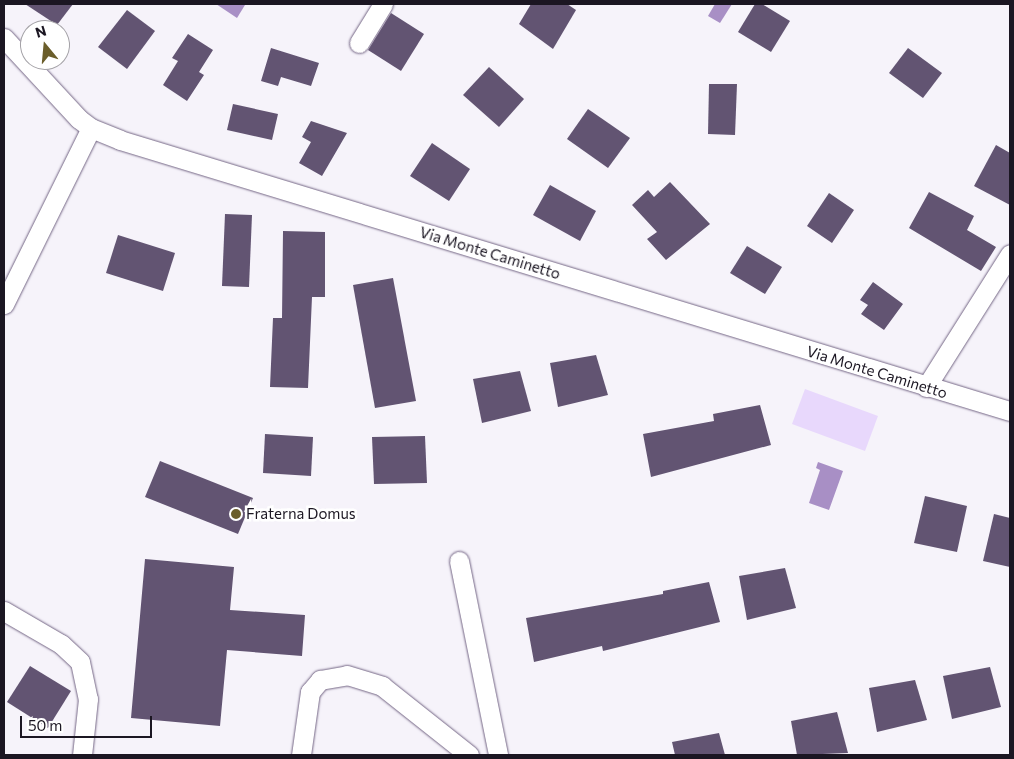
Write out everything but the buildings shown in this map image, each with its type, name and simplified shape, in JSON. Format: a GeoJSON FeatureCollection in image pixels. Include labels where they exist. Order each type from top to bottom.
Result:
{"type":"FeatureCollection","features":[{"type":"Feature","properties":{"kind":"street"},"geometry":{"type":"LineString","coordinates":[[359,44],[383,4]]}},
{"type":"Feature","properties":{"kind":"street","name":"Via Monte Caminetto"},"geometry":{"type":"LineString","coordinates":[[4,38],[66,107],[91,128],[926,387],[1010,411]]}},
{"type":"Feature","properties":{"kind":"street"},"geometry":{"type":"LineString","coordinates":[[4,304],[91,128]]}},
{"type":"Feature","properties":{"kind":"street"},"geometry":{"type":"LineString","coordinates":[[926,387],[1010,254]]}},
{"type":"Feature","properties":{"kind":"street"},"geometry":{"type":"LineString","coordinates":[[459,561],[498,755]]}},
{"type":"Feature","properties":{"kind":"street"},"geometry":{"type":"LineString","coordinates":[[4,611],[61,644],[80,662],[88,699],[82,755]]}},
{"type":"Feature","properties":{"kind":"street"},"geometry":{"type":"LineString","coordinates":[[301,755],[310,692],[320,680],[347,675],[382,686],[469,755]]}},
{"type":"Feature","properties":{"kind":"shaded area"},"geometry":{"type":"Polygon","coordinates":[[[216,4],[243,4],[245,5],[237,18],[216,4]]]}},
{"type":"Feature","properties":{"kind":"shaded area"},"geometry":{"type":"Polygon","coordinates":[[[715,4],[732,4],[720,23],[708,16],[715,4]]]}},
{"type":"Feature","properties":{"kind":"shaded area"},"geometry":{"type":"Polygon","coordinates":[[[805,389],[878,416],[865,451],[792,424],[805,389]]]}},
{"type":"Feature","properties":{"kind":"shaded area"},"geometry":{"type":"Polygon","coordinates":[[[818,462],[843,471],[829,510],[809,503],[820,470],[816,468],[818,462]]]}},
{"type":"Feature","properties":{"kind":"place","name":"Fraterna Domus"},"geometry":{"type":"Point","coordinates":[236,514]}}]}
